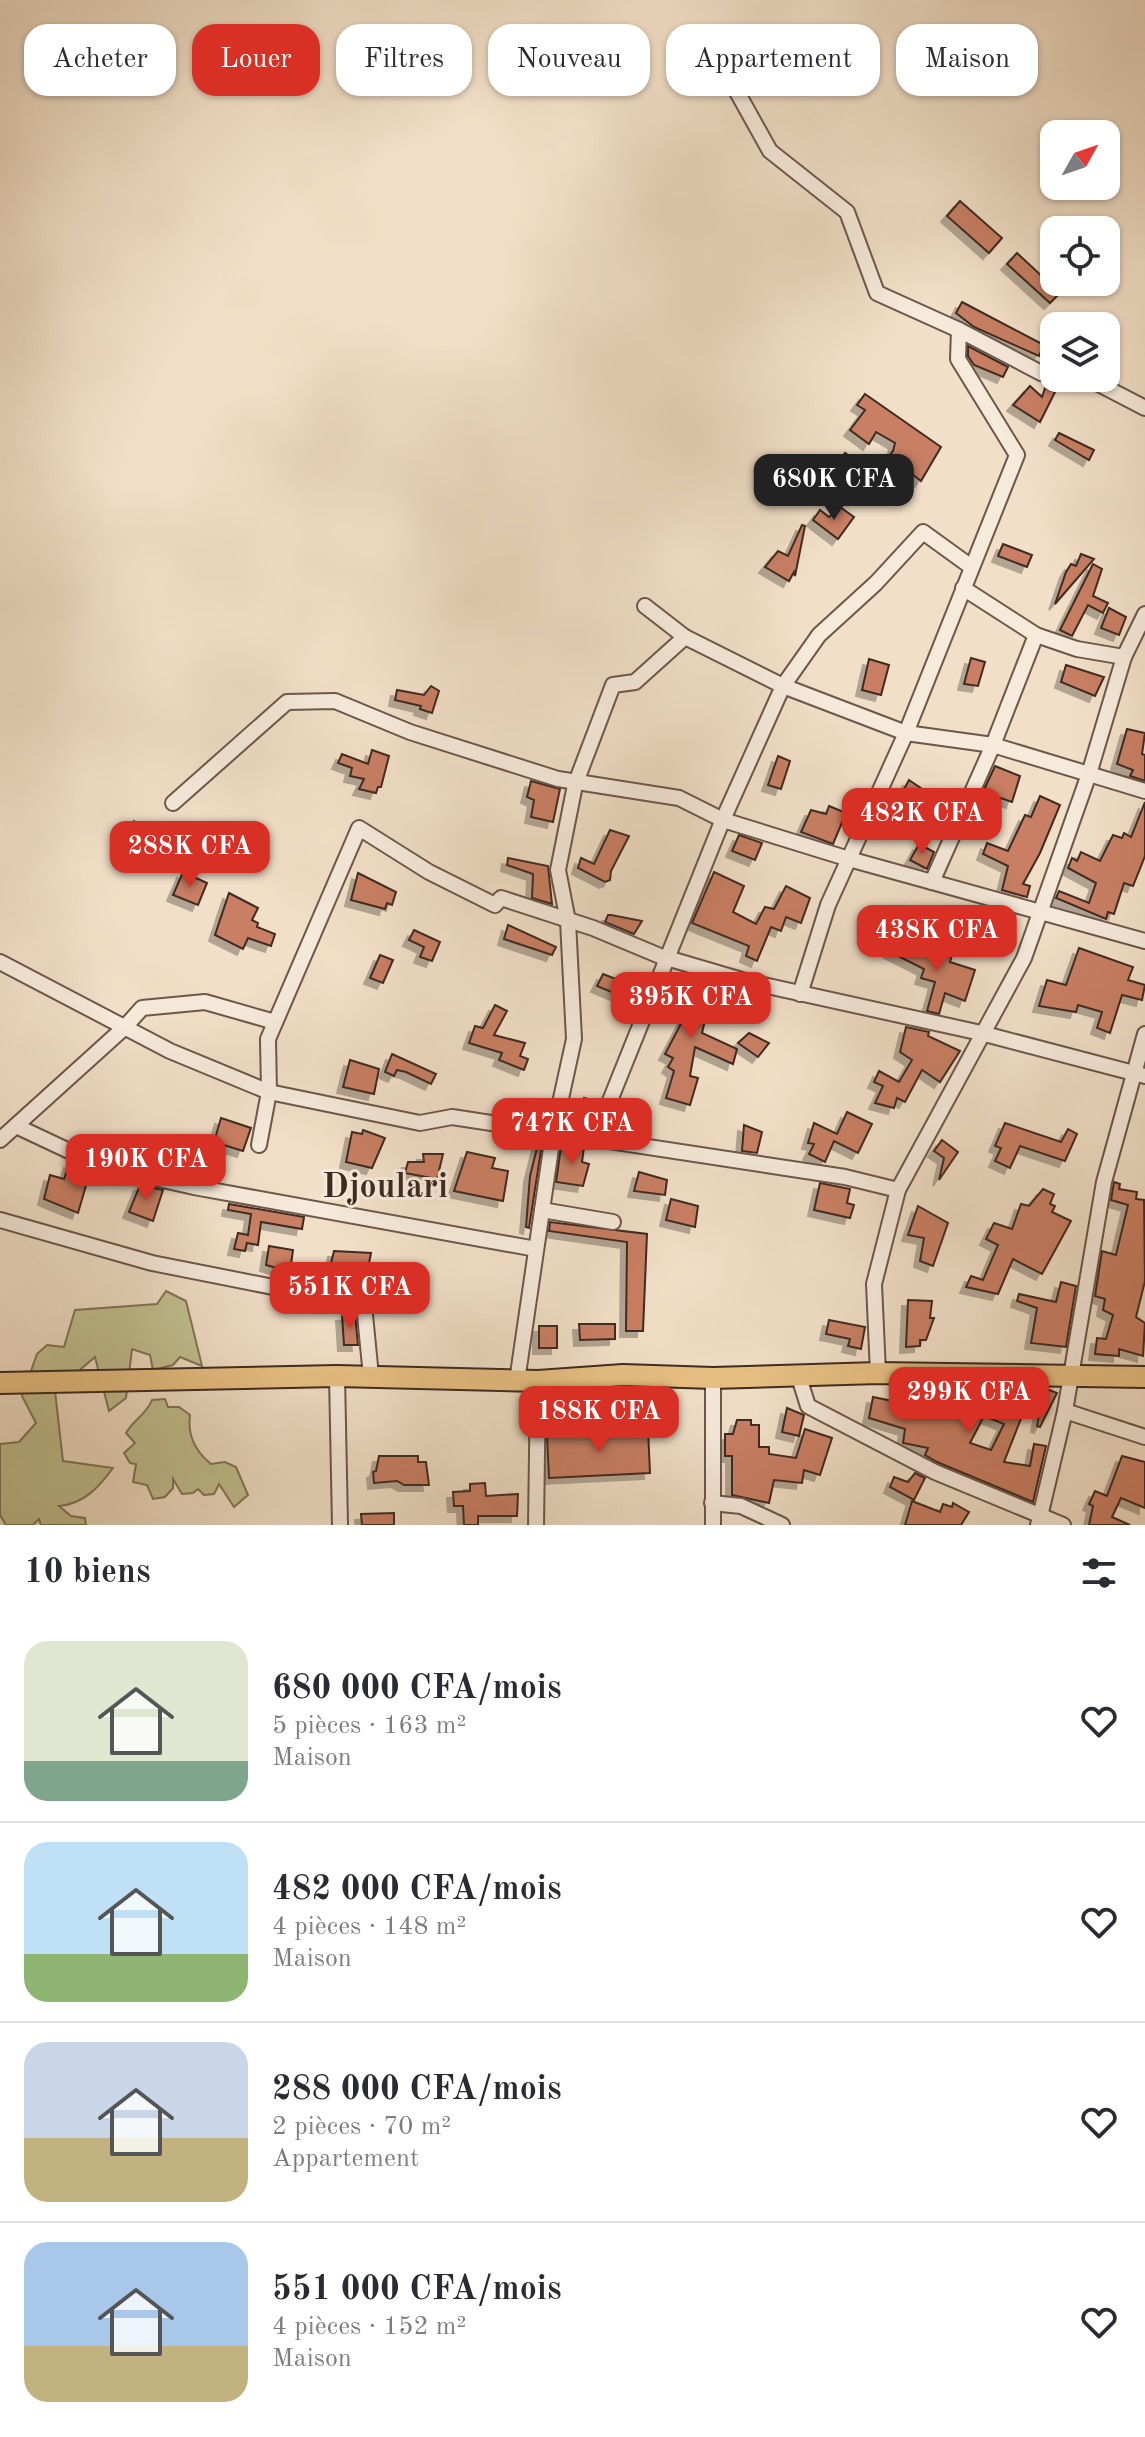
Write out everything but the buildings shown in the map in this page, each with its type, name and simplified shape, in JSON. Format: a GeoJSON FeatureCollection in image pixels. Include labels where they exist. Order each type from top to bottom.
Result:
{"type":"FeatureCollection","features":[{"type":"Feature","properties":{"kind":"highway"},"geometry":{"type":"LineString","coordinates":[[0,1383],[337,1376],[538,1381],[623,1375],[713,1378],[878,1373],[1145,1377]]}},
{"type":"Feature","properties":{"kind":"street"},"geometry":{"type":"LineString","coordinates":[[739,96],[770,151],[847,212],[877,293],[959,330],[1040,372]]}},
{"type":"Feature","properties":{"kind":"street"},"geometry":{"type":"LineString","coordinates":[[800,994],[828,905],[906,733],[970,566],[1017,455],[958,359],[959,330]]}},
{"type":"Feature","properties":{"kind":"street"},"geometry":{"type":"LineString","coordinates":[[1114,392],[1145,408]]}},
{"type":"Feature","properties":{"kind":"street"},"geometry":{"type":"LineString","coordinates":[[595,1138],[723,820],[783,686],[819,635],[876,583],[923,532],[970,566]]}},
{"type":"Feature","properties":{"kind":"street"},"geometry":{"type":"LineString","coordinates":[[963,588],[1036,635],[1077,649],[1124,657]]}},
{"type":"Feature","properties":{"kind":"street"},"geometry":{"type":"LineString","coordinates":[[645,606],[685,637],[783,686],[906,733],[993,745],[1145,791]]}},
{"type":"Feature","properties":{"kind":"street"},"geometry":{"type":"LineString","coordinates":[[878,1373],[874,1284],[898,1190],[1024,958],[1089,774],[1124,657],[1145,614]]}},
{"type":"Feature","properties":{"kind":"street"},"geometry":{"type":"LineString","coordinates":[[932,882],[993,745],[1036,635]]}},
{"type":"Feature","properties":{"kind":"street"},"geometry":{"type":"LineString","coordinates":[[517,1381],[553,1135],[574,1039],[568,921],[558,870],[576,781],[613,685],[635,682],[685,637]]}},
{"type":"Feature","properties":{"kind":"street"},"geometry":{"type":"LineString","coordinates":[[173,803],[287,702],[335,701],[410,732],[558,779],[679,798],[723,820],[849,859],[1145,941]]}},
{"type":"Feature","properties":{"kind":"street"},"geometry":{"type":"LineString","coordinates":[[259,1145],[269,1092],[268,1039],[359,828],[429,872],[495,905],[501,898],[660,956],[745,981],[981,1033],[1140,1075]]}},
{"type":"Feature","properties":{"kind":"street"},"geometry":{"type":"LineString","coordinates":[[0,962],[170,1051],[269,1092],[420,1123],[452,1117],[553,1135],[595,1138],[845,1177],[898,1190]]}},
{"type":"Feature","properties":{"kind":"street"},"geometry":{"type":"LineString","coordinates":[[0,976],[32,978]]}},
{"type":"Feature","properties":{"kind":"street"},"geometry":{"type":"LineString","coordinates":[[0,1140],[142,1008],[205,1002],[275,1022]]}},
{"type":"Feature","properties":{"kind":"street"},"geometry":{"type":"LineString","coordinates":[[1039,1520],[1072,1375],[1104,1182],[1140,1075],[1145,1034]]}},
{"type":"Feature","properties":{"kind":"street"},"geometry":{"type":"LineString","coordinates":[[16,1126],[101,1166],[194,1187],[536,1249]]}},
{"type":"Feature","properties":{"kind":"street"},"geometry":{"type":"LineString","coordinates":[[542,1210],[613,1222]]}},
{"type":"Feature","properties":{"kind":"street"},"geometry":{"type":"LineString","coordinates":[[0,1220],[152,1263],[364,1305],[371,1376]]}},
{"type":"Feature","properties":{"kind":"street"},"geometry":{"type":"LineString","coordinates":[[798,1374],[808,1406],[935,1472],[1039,1520],[1063,1525]]}},
{"type":"Feature","properties":{"kind":"street"},"geometry":{"type":"LineString","coordinates":[[337,1376],[340,1525]]}},
{"type":"Feature","properties":{"kind":"street"},"geometry":{"type":"LineString","coordinates":[[713,1378],[713,1525]]}},
{"type":"Feature","properties":{"kind":"street"},"geometry":{"type":"LineString","coordinates":[[536,1525],[538,1381]]}},
{"type":"Feature","properties":{"kind":"street"},"geometry":{"type":"LineString","coordinates":[[1065,1411],[1145,1437]]}},
{"type":"Feature","properties":{"kind":"street"},"geometry":{"type":"LineString","coordinates":[[712,1503],[741,1506],[782,1525]]}},
{"type":"Feature","properties":{"kind":"shaded area"},"geometry":{"type":"Polygon","coordinates":[[[166,1291],[186,1301],[202,1366],[180,1357],[173,1365],[153,1370],[150,1355],[132,1349],[126,1398],[109,1411],[95,1357],[55,1391],[63,1461],[113,1468],[90,1493],[76,1502],[59,1506],[71,1516],[85,1518],[86,1525],[41,1525],[39,1519],[33,1525],[6,1525],[0,1515],[0,1444],[19,1442],[36,1423],[22,1396],[37,1354],[47,1345],[64,1347],[75,1310],[157,1304],[166,1291]]]}},
{"type":"Feature","properties":{"kind":"shaded area"},"geometry":{"type":"Polygon","coordinates":[[[165,1399],[168,1407],[179,1407],[190,1415],[191,1436],[205,1459],[211,1464],[225,1462],[236,1467],[248,1495],[234,1507],[219,1484],[214,1494],[204,1495],[198,1489],[182,1494],[173,1479],[173,1488],[165,1497],[153,1499],[147,1485],[133,1482],[136,1464],[130,1463],[124,1453],[135,1443],[126,1433],[152,1400],[165,1399]]]}},
{"type":"Feature","properties":{"kind":"district","name":"Djoulari"},"geometry":{"type":"Point","coordinates":[385,1185]}}]}
